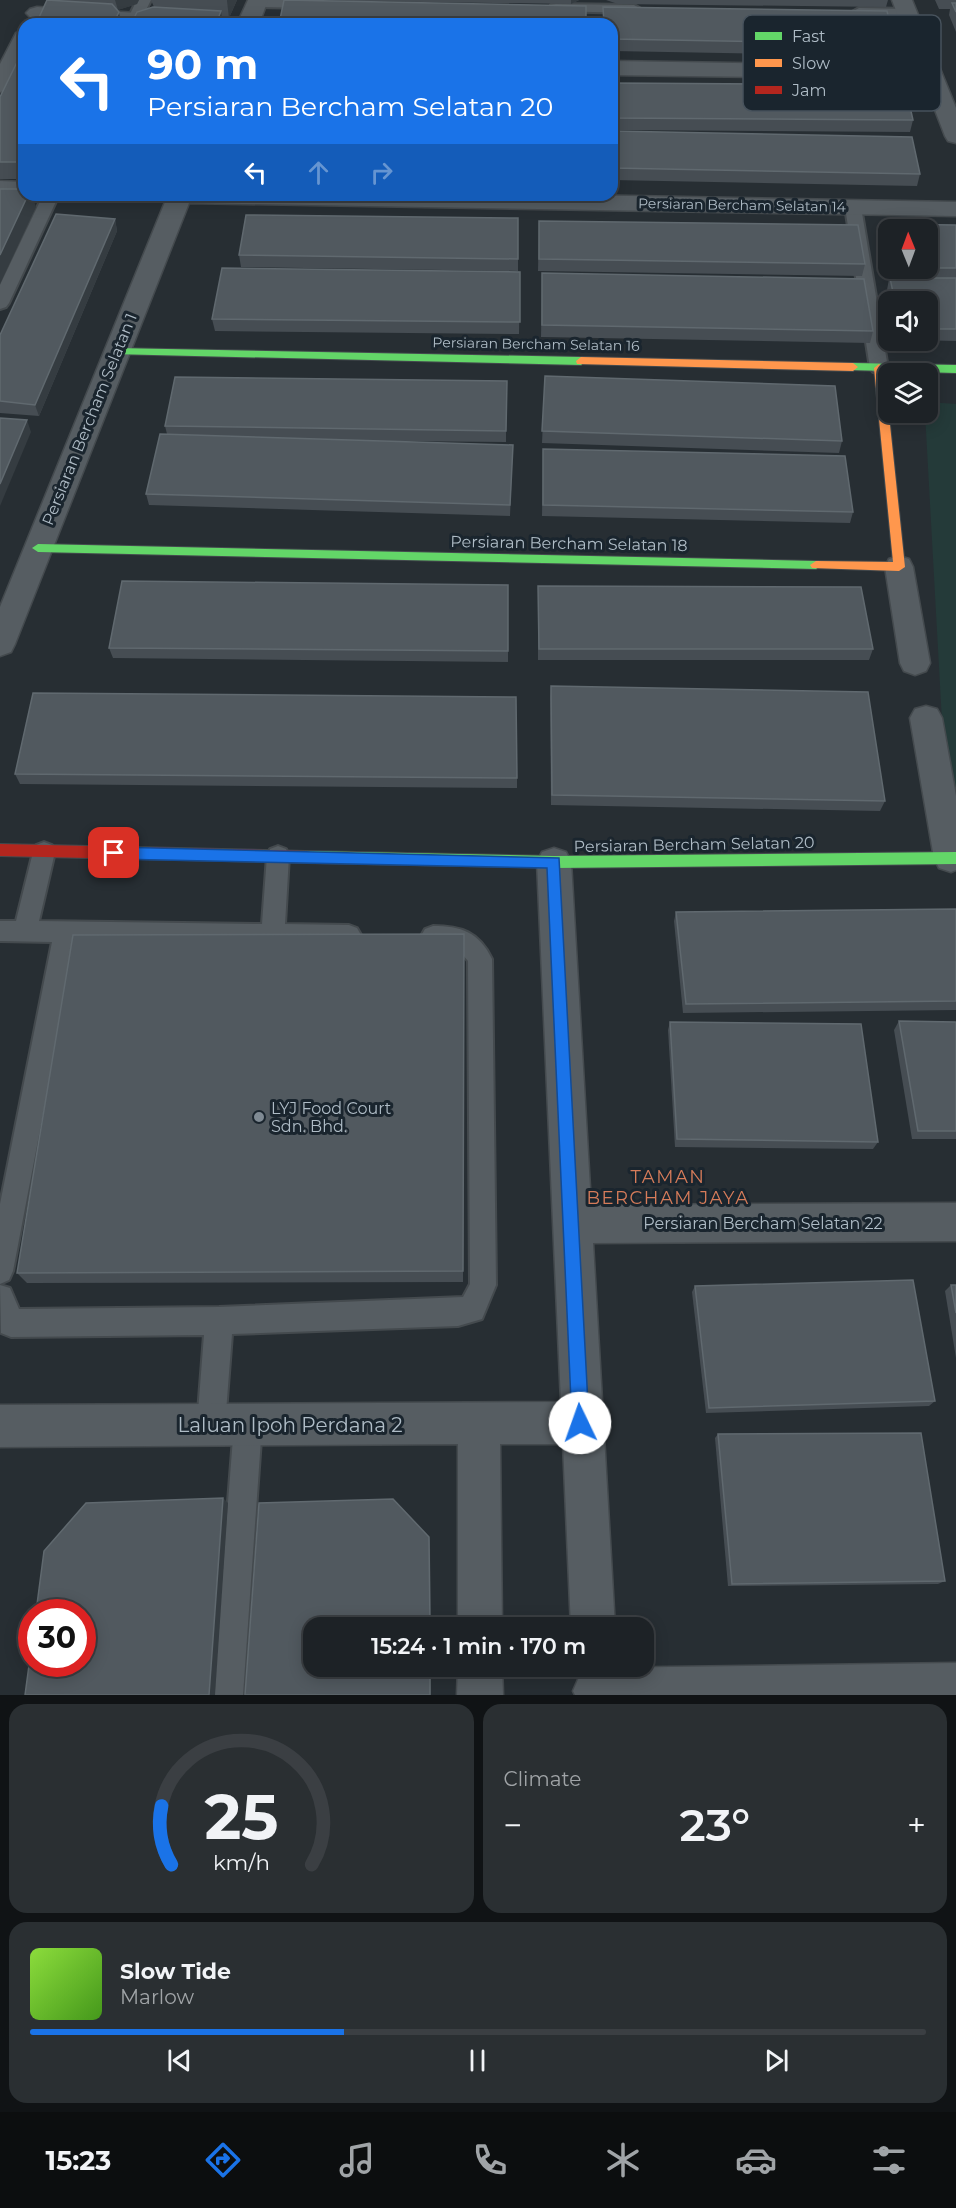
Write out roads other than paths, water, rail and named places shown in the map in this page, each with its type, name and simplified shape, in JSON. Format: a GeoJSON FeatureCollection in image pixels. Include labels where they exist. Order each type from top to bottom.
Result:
{"type":"FeatureCollection","features":[{"type":"Feature","properties":{"kind":"street"},"geometry":{"type":"LineString","coordinates":[[251,18],[258,1]]}},
{"type":"Feature","properties":{"kind":"street"},"geometry":{"type":"LineString","coordinates":[[37,12],[137,14],[171,18]]}},
{"type":"Feature","properties":{"kind":"street"},"geometry":{"type":"LineString","coordinates":[[0,85],[18,50]]}},
{"type":"Feature","properties":{"kind":"street"},"geometry":{"type":"LineString","coordinates":[[618,68],[743,70]]}},
{"type":"Feature","properties":{"kind":"street"},"geometry":{"type":"LineString","coordinates":[[941,98],[956,136]]}},
{"type":"Feature","properties":{"kind":"street"},"geometry":{"type":"LineString","coordinates":[[0,188],[18,189]]}},
{"type":"Feature","properties":{"kind":"street","name":"Persiaran Bercham Selatan 1"},"geometry":{"type":"LineString","coordinates":[[0,644],[178,201]]}},
{"type":"Feature","properties":{"kind":"street","name":"Persiaran Bercham Selatan 14"},"geometry":{"type":"LineString","coordinates":[[516,201],[956,209]]}},
{"type":"Feature","properties":{"kind":"street","name":"Persiaran Bercham Selatan 16"},"geometry":{"type":"LineString","coordinates":[[116,352],[878,368]]}},
{"type":"Feature","properties":{"kind":"street","name":"Persiaran Bercham Selatan 16"},"geometry":{"type":"LineString","coordinates":[[938,369],[956,369]]}},
{"type":"Feature","properties":{"kind":"street"},"geometry":{"type":"LineString","coordinates":[[885,423],[899,567],[915,663]]}},
{"type":"Feature","properties":{"kind":"street","name":"Persiaran Bercham Selatan 18"},"geometry":{"type":"LineString","coordinates":[[38,548],[899,567]]}},
{"type":"Feature","properties":{"kind":"street"},"geometry":{"type":"LineString","coordinates":[[926,718],[954,858]]}},
{"type":"Feature","properties":{"kind":"street","name":"Persiaran Bercham Selatan 20"},"geometry":{"type":"LineString","coordinates":[[0,850],[554,862],[954,858]]}},
{"type":"Feature","properties":{"kind":"street"},"geometry":{"type":"LineString","coordinates":[[554,862],[591,1617]]}},
{"type":"Feature","properties":{"kind":"street","name":"Persiaran Bercham Selatan 22"},"geometry":{"type":"LineString","coordinates":[[571,1224],[956,1222]]}},
{"type":"Feature","properties":{"kind":"street","name":"Laluan Ipoh Perdana 2"},"geometry":{"type":"LineString","coordinates":[[0,1426],[580,1423]]}},
{"type":"Feature","properties":{"kind":"street"},"geometry":{"type":"LineString","coordinates":[[479,1424],[480,1617]]}},
{"type":"Feature","properties":{"kind":"street"},"geometry":{"type":"LineString","coordinates":[[480,1677],[480,1695]]}},
{"type":"Feature","properties":{"kind":"street"},"geometry":{"type":"LineString","coordinates":[[596,1684],[956,1685]]}},
{"type":"Feature","properties":{"kind":"lane"},"geometry":{"type":"LineString","coordinates":[[258,1],[328,4]]}},
{"type":"Feature","properties":{"kind":"lane"},"geometry":{"type":"LineString","coordinates":[[848,12],[904,6]]}},
{"type":"Feature","properties":{"kind":"lane"},"geometry":{"type":"LineString","coordinates":[[539,8],[645,10]]}},
{"type":"Feature","properties":{"kind":"lane"},"geometry":{"type":"LineString","coordinates":[[0,303],[48,201]]}},
{"type":"Feature","properties":{"kind":"lane"},"geometry":{"type":"LineString","coordinates":[[853,207],[878,363]]}},
{"type":"Feature","properties":{"kind":"lane"},"geometry":{"type":"LineString","coordinates":[[25,932],[44,852]]}},
{"type":"Feature","properties":{"kind":"lane"},"geometry":{"type":"LineString","coordinates":[[273,934],[278,856]]}},
{"type":"Feature","properties":{"kind":"lane"},"geometry":{"type":"LineString","coordinates":[[0,931],[368,935]]}},
{"type":"Feature","properties":{"kind":"lane"},"geometry":{"type":"LineString","coordinates":[[0,1271],[66,932]]}},
{"type":"Feature","properties":{"kind":"lane"},"geometry":{"type":"LineString","coordinates":[[0,1298],[10,1323],[219,1321],[458,1312],[472,1309],[483,1285],[480,960],[471,942],[456,936],[412,936]]}},
{"type":"Feature","properties":{"kind":"lane"},"geometry":{"type":"LineString","coordinates":[[219,1321],[230,1425],[228,1695]]}},
{"type":"Feature","properties":{"kind":"place","name":"LYJ Food Court Sdn. Bhd."},"geometry":{"type":"Point","coordinates":[259,1117]}},
{"type":"Feature","properties":{"kind":"district","name":"TAMAN BERCHAM JAYA"},"geometry":{"type":"Point","coordinates":[668,1187]}}]}
